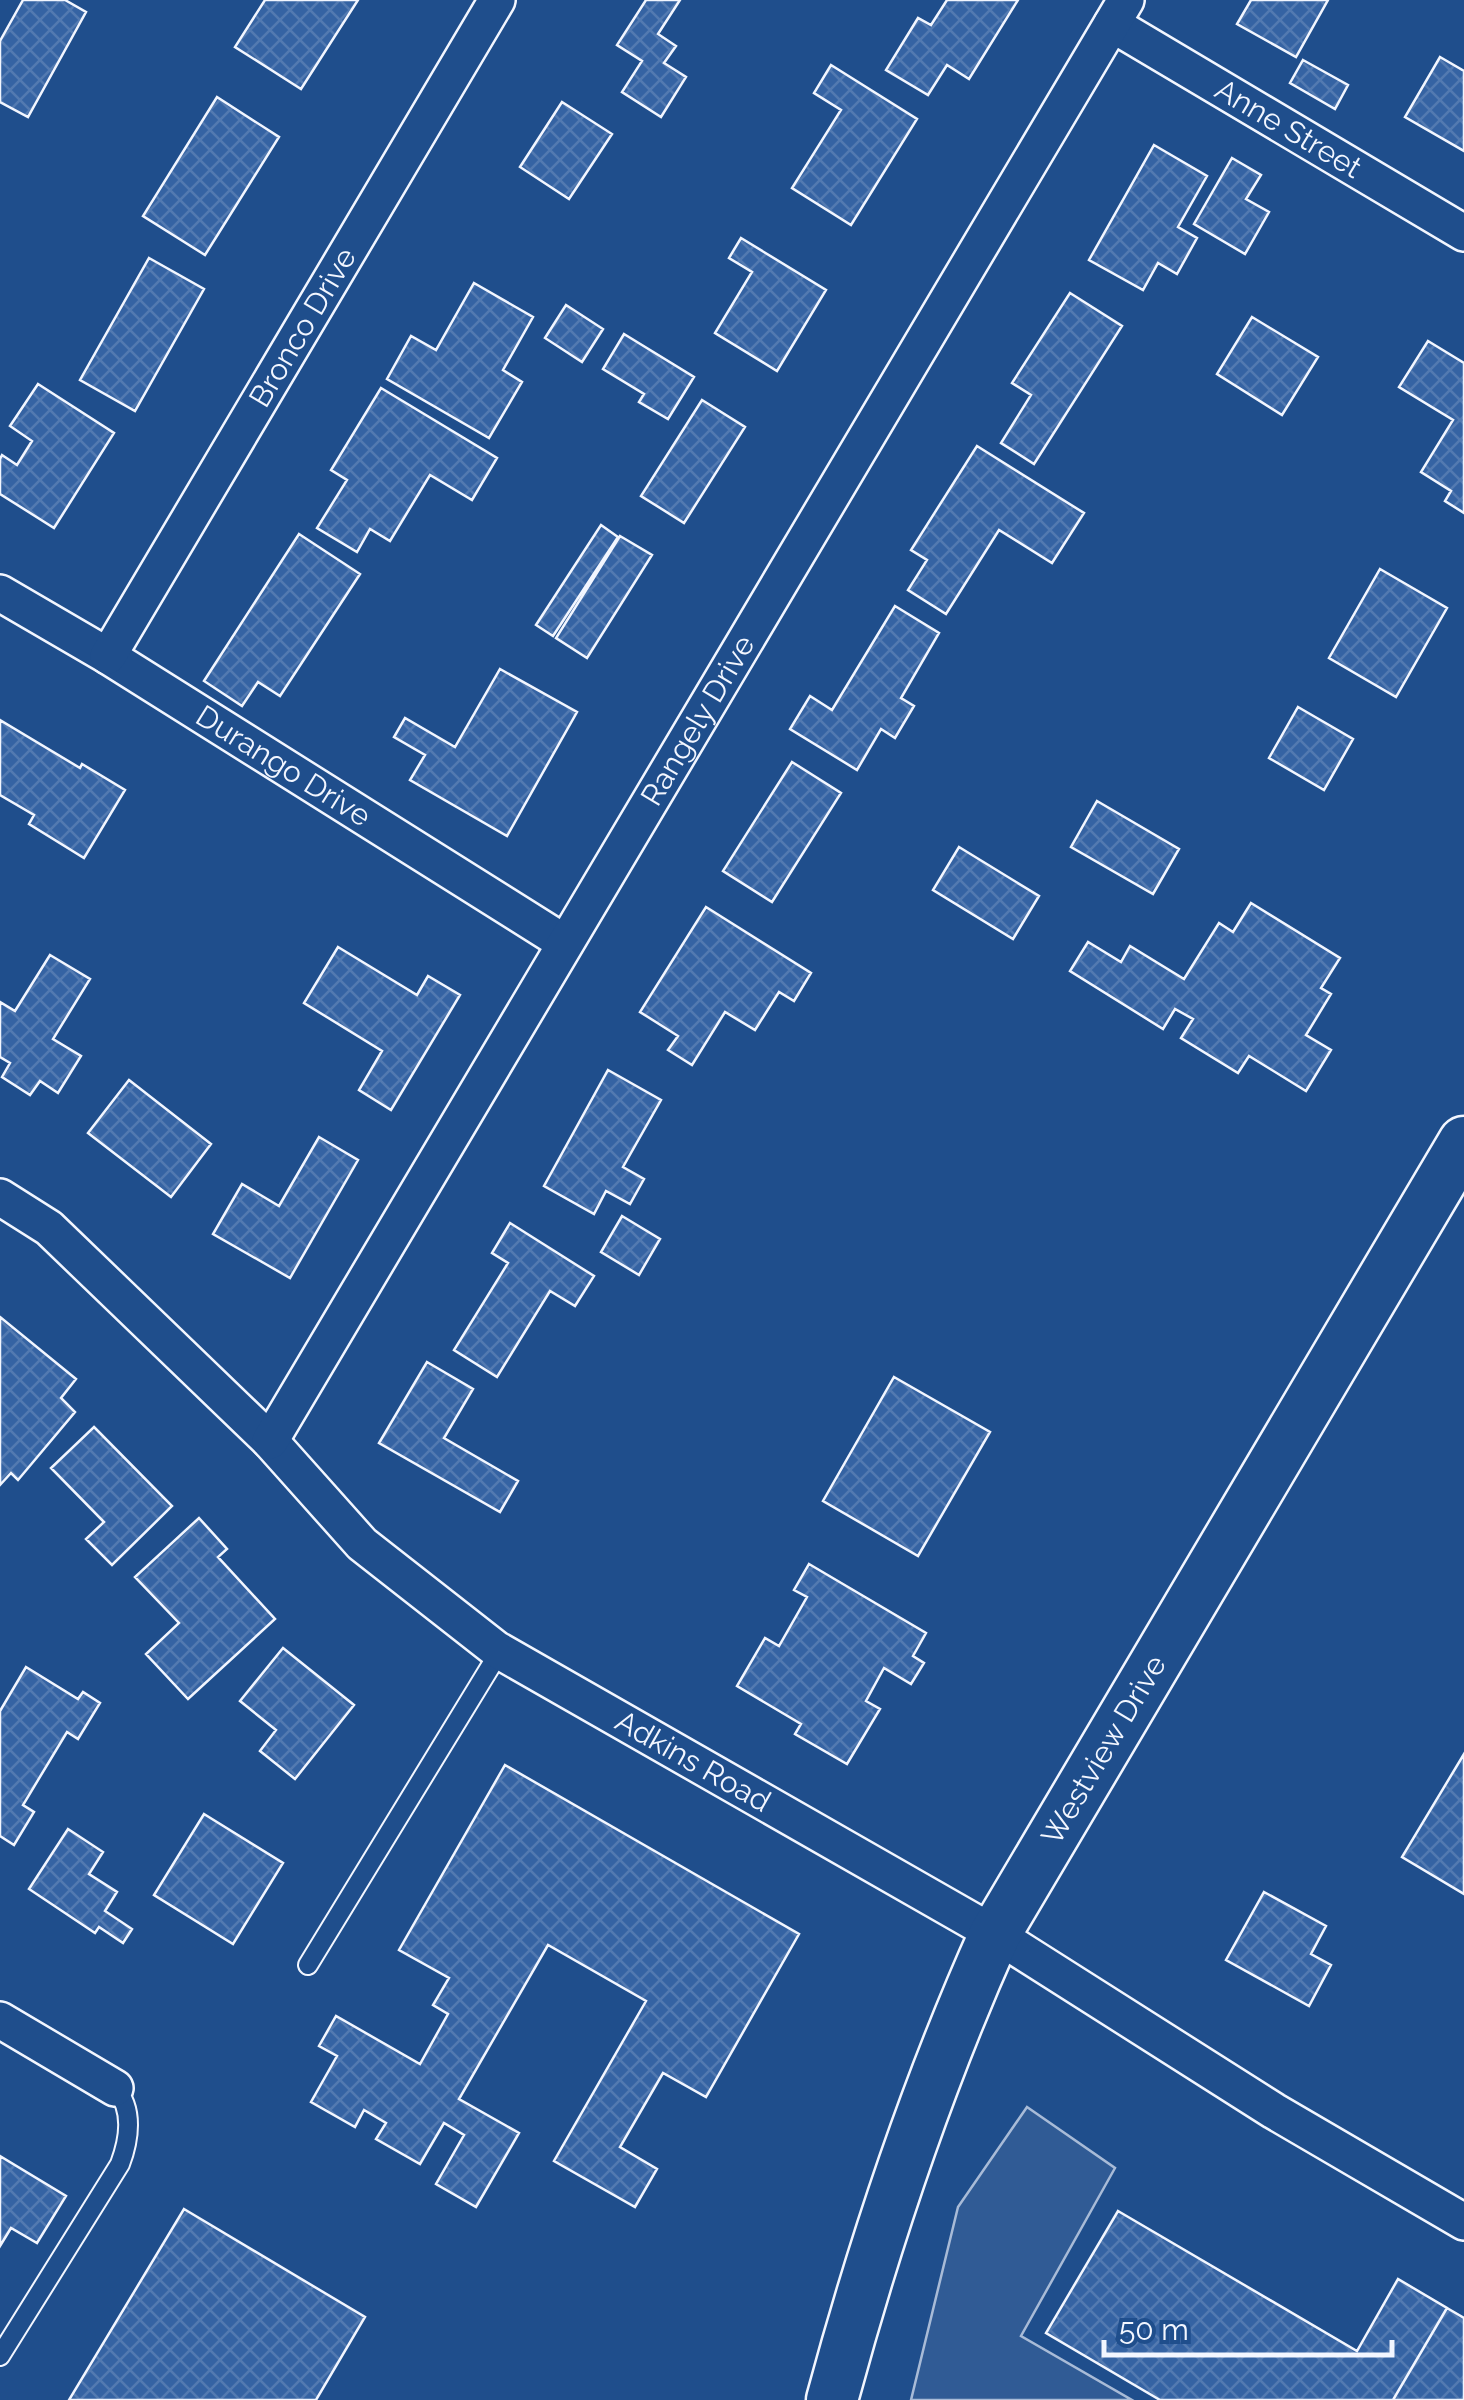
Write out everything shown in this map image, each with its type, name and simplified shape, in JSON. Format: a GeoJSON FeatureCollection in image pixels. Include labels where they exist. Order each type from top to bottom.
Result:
{"type":"FeatureCollection","features":[{"type":"Feature","properties":{"kind":"main road","name":"Westview Drive"},"geometry":{"type":"LineString","coordinates":[[832,2400],[878,2237],[951,2032],[995,1934],[1464,1142]]}},
{"type":"Feature","properties":{"kind":"street","name":"Bronco Drive"},"geometry":{"type":"LineString","coordinates":[[108,656],[496,0]]}},
{"type":"Feature","properties":{"kind":"street","name":"Anne Street"},"geometry":{"type":"LineString","coordinates":[[1119,12],[1464,233]]}},
{"type":"Feature","properties":{"kind":"street","name":"Rangely Drive"},"geometry":{"type":"LineString","coordinates":[[270,1441],[1119,12]]}},
{"type":"Feature","properties":{"kind":"street","name":"Durango Drive"},"geometry":{"type":"LineString","coordinates":[[0,593],[108,656],[566,943]]}},
{"type":"Feature","properties":{"kind":"street","name":"Adkins Road"},"geometry":{"type":"LineString","coordinates":[[0,1198],[50,1228],[270,1441],[362,1544],[500,1651],[995,1934],[1274,2111],[1464,2222]]}},
{"type":"Feature","properties":{"kind":"street"},"geometry":{"type":"LineString","coordinates":[[0,2020],[115,2088]]}},
{"type":"Feature","properties":{"kind":"lane"},"geometry":{"type":"LineString","coordinates":[[308,1965],[500,1651]]}},
{"type":"Feature","properties":{"kind":"lane"},"geometry":{"type":"LineString","coordinates":[[0,2356],[120,2164],[128,2143],[128,2116],[115,2088]]}},
{"type":"Feature","properties":{"kind":"shaded area"},"geometry":{"type":"Polygon","coordinates":[[[1027,2107],[1115,2168],[1021,2336],[1132,2400],[911,2400],[958,2207],[1027,2107]]]}},
{"type":"Feature","properties":{"kind":"building"},"geometry":{"type":"Polygon","coordinates":[[[23,0],[65,0],[86,12],[28,117],[0,102],[0,41],[23,0]]]}},
{"type":"Feature","properties":{"kind":"building"},"geometry":{"type":"Polygon","coordinates":[[[265,0],[358,0],[301,89],[235,47],[265,0]]]}},
{"type":"Feature","properties":{"kind":"building"},"geometry":{"type":"Polygon","coordinates":[[[646,0],[680,0],[658,34],[676,46],[664,63],[686,77],[661,117],[622,92],[642,61],[617,45],[646,0]]]}},
{"type":"Feature","properties":{"kind":"building"},"geometry":{"type":"Polygon","coordinates":[[[947,0],[1018,0],[969,79],[947,65],[928,95],[886,70],[918,18],[931,25],[947,0]]]}},
{"type":"Feature","properties":{"kind":"building"},"geometry":{"type":"Polygon","coordinates":[[[1251,0],[1328,0],[1296,57],[1237,24],[1251,0]]]}},
{"type":"Feature","properties":{"kind":"building"},"geometry":{"type":"Polygon","coordinates":[[[1440,57],[1464,71],[1464,151],[1405,117],[1440,57]]]}},
{"type":"Feature","properties":{"kind":"building"},"geometry":{"type":"Polygon","coordinates":[[[1303,60],[1348,85],[1335,109],[1290,83],[1303,60]]]}},
{"type":"Feature","properties":{"kind":"building"},"geometry":{"type":"Polygon","coordinates":[[[831,65],[917,119],[851,225],[792,188],[841,110],[814,93],[831,65]]]}},
{"type":"Feature","properties":{"kind":"building"},"geometry":{"type":"Polygon","coordinates":[[[217,97],[279,137],[205,255],[143,216],[217,97]]]}},
{"type":"Feature","properties":{"kind":"building"},"geometry":{"type":"Polygon","coordinates":[[[562,102],[612,134],[569,199],[520,167],[562,102]]]}},
{"type":"Feature","properties":{"kind":"building"},"geometry":{"type":"Polygon","coordinates":[[[1154,145],[1207,176],[1178,227],[1197,238],[1177,274],[1158,263],[1143,290],[1089,260],[1154,145]]]}},
{"type":"Feature","properties":{"kind":"building"},"geometry":{"type":"Polygon","coordinates":[[[1232,158],[1261,175],[1246,199],[1269,212],[1245,254],[1194,224],[1232,158]]]}},
{"type":"Feature","properties":{"kind":"building"},"geometry":{"type":"Polygon","coordinates":[[[741,238],[826,290],[777,371],[715,333],[752,272],[729,258],[741,238]]]}},
{"type":"Feature","properties":{"kind":"building"},"geometry":{"type":"Polygon","coordinates":[[[149,258],[204,289],[135,411],[80,380],[149,258]]]}},
{"type":"Feature","properties":{"kind":"building"},"geometry":{"type":"Polygon","coordinates":[[[474,283],[533,317],[503,370],[522,382],[489,438],[387,379],[411,336],[436,350],[474,283]]]}},
{"type":"Feature","properties":{"kind":"building"},"geometry":{"type":"Polygon","coordinates":[[[1070,293],[1122,326],[1034,464],[1001,443],[1031,395],[1012,383],[1070,293]]]}},
{"type":"Feature","properties":{"kind":"building"},"geometry":{"type":"Polygon","coordinates":[[[566,305],[603,329],[582,362],[545,338],[566,305]]]}},
{"type":"Feature","properties":{"kind":"building"},"geometry":{"type":"Polygon","coordinates":[[[1252,317],[1318,357],[1282,415],[1217,374],[1252,317]]]}},
{"type":"Feature","properties":{"kind":"building"},"geometry":{"type":"Polygon","coordinates":[[[624,334],[694,377],[668,419],[639,402],[644,394],[603,369],[624,334]]]}},
{"type":"Feature","properties":{"kind":"building"},"geometry":{"type":"Polygon","coordinates":[[[1428,341],[1464,363],[1464,513],[1445,501],[1451,491],[1421,472],[1453,420],[1399,387],[1428,341]]]}},
{"type":"Feature","properties":{"kind":"building"},"geometry":{"type":"Polygon","coordinates":[[[38,384],[114,433],[54,528],[0,494],[2,455],[17,465],[32,441],[10,426],[38,384]]]}},
{"type":"Feature","properties":{"kind":"building"},"geometry":{"type":"Polygon","coordinates":[[[381,388],[497,458],[472,500],[430,475],[390,541],[370,529],[357,552],[317,528],[347,480],[331,470],[381,388]]]}},
{"type":"Feature","properties":{"kind":"building"},"geometry":{"type":"Polygon","coordinates":[[[702,400],[745,427],[684,523],[641,496],[702,400]]]}},
{"type":"Feature","properties":{"kind":"building"},"geometry":{"type":"Polygon","coordinates":[[[977,446],[1084,513],[1052,563],[999,530],[946,614],[908,590],[927,560],[911,550],[977,446]]]}},
{"type":"Feature","properties":{"kind":"building"},"geometry":{"type":"Polygon","coordinates":[[[601,525],[618,537],[553,636],[536,625],[601,525]]]}},
{"type":"Feature","properties":{"kind":"building"},"geometry":{"type":"Polygon","coordinates":[[[299,534],[360,574],[280,696],[258,682],[242,706],[204,681],[299,534]]]}},
{"type":"Feature","properties":{"kind":"building"},"geometry":{"type":"Polygon","coordinates":[[[620,536],[652,555],[587,658],[556,638],[620,536]]]}},
{"type":"Feature","properties":{"kind":"building"},"geometry":{"type":"Polygon","coordinates":[[[1380,569],[1447,608],[1396,697],[1329,658],[1380,569]]]}},
{"type":"Feature","properties":{"kind":"building"},"geometry":{"type":"Polygon","coordinates":[[[895,606],[939,633],[901,698],[914,706],[895,738],[881,729],[857,770],[790,729],[810,696],[832,710],[895,606]]]}},
{"type":"Feature","properties":{"kind":"building"},"geometry":{"type":"Polygon","coordinates":[[[500,669],[577,712],[507,836],[410,780],[425,755],[394,737],[405,718],[455,747],[500,669]]]}},
{"type":"Feature","properties":{"kind":"building"},"geometry":{"type":"Polygon","coordinates":[[[1298,707],[1353,739],[1324,790],[1269,758],[1298,707]]]}},
{"type":"Feature","properties":{"kind":"building"},"geometry":{"type":"Polygon","coordinates":[[[0,720],[125,790],[84,858],[29,824],[34,815],[0,795],[0,720]]]}},
{"type":"Feature","properties":{"kind":"building"},"geometry":{"type":"Polygon","coordinates":[[[792,762],[841,793],[772,902],[723,871],[792,762]]]}},
{"type":"Feature","properties":{"kind":"building"},"geometry":{"type":"Polygon","coordinates":[[[1097,801],[1179,849],[1153,894],[1071,847],[1097,801]]]}},
{"type":"Feature","properties":{"kind":"building"},"geometry":{"type":"Polygon","coordinates":[[[959,847],[1039,896],[1013,939],[933,890],[959,847]]]}},
{"type":"Feature","properties":{"kind":"building"},"geometry":{"type":"Polygon","coordinates":[[[1251,903],[1340,958],[1321,988],[1331,994],[1306,1035],[1331,1050],[1306,1091],[1249,1056],[1238,1073],[1181,1038],[1193,1019],[1175,1009],[1163,1029],[1070,971],[1088,942],[1121,962],[1130,946],[1184,979],[1219,923],[1233,932],[1251,903]]]}},
{"type":"Feature","properties":{"kind":"building"},"geometry":{"type":"Polygon","coordinates":[[[706,907],[811,973],[794,1001],[779,992],[755,1030],[725,1012],[692,1065],[668,1050],[678,1036],[640,1012],[706,907]]]}},
{"type":"Feature","properties":{"kind":"building"},"geometry":{"type":"Polygon","coordinates":[[[338,947],[417,995],[428,976],[460,995],[391,1110],[359,1090],[382,1051],[304,1003],[338,947]]]}},
{"type":"Feature","properties":{"kind":"building"},"geometry":{"type":"Polygon","coordinates":[[[50,955],[90,979],[53,1039],[81,1056],[58,1093],[40,1081],[30,1095],[2,1077],[10,1063],[0,1057],[0,1002],[15,1011],[50,955]]]}},
{"type":"Feature","properties":{"kind":"building"},"geometry":{"type":"Polygon","coordinates":[[[608,1070],[661,1100],[623,1167],[644,1179],[630,1204],[606,1191],[594,1214],[544,1186],[608,1070]]]}},
{"type":"Feature","properties":{"kind":"building"},"geometry":{"type":"Polygon","coordinates":[[[129,1080],[211,1144],[171,1197],[88,1133],[129,1080]]]}},
{"type":"Feature","properties":{"kind":"building"},"geometry":{"type":"Polygon","coordinates":[[[319,1137],[358,1160],[290,1278],[213,1234],[242,1184],[279,1206],[319,1137]]]}},
{"type":"Feature","properties":{"kind":"building"},"geometry":{"type":"Polygon","coordinates":[[[622,1216],[660,1239],[639,1275],[601,1252],[622,1216]]]}},
{"type":"Feature","properties":{"kind":"building"},"geometry":{"type":"Polygon","coordinates":[[[510,1223],[594,1276],[575,1306],[550,1291],[497,1377],[454,1350],[508,1263],[492,1253],[510,1223]]]}},
{"type":"Feature","properties":{"kind":"building"},"geometry":{"type":"Polygon","coordinates":[[[0,1317],[76,1379],[61,1398],[75,1412],[18,1480],[11,1473],[0,1485],[0,1317]]]}},
{"type":"Feature","properties":{"kind":"building"},"geometry":{"type":"Polygon","coordinates":[[[427,1362],[473,1389],[444,1438],[518,1481],[500,1512],[379,1443],[427,1362]]]}},
{"type":"Feature","properties":{"kind":"building"},"geometry":{"type":"Polygon","coordinates":[[[894,1377],[990,1432],[918,1556],[823,1501],[894,1377]]]}},
{"type":"Feature","properties":{"kind":"building"},"geometry":{"type":"Polygon","coordinates":[[[94,1427],[172,1506],[112,1565],[86,1539],[104,1522],[51,1468],[94,1427]]]}},
{"type":"Feature","properties":{"kind":"building"},"geometry":{"type":"Polygon","coordinates":[[[199,1518],[227,1549],[218,1557],[275,1619],[188,1699],[146,1654],[179,1623],[135,1577],[199,1518]]]}},
{"type":"Feature","properties":{"kind":"building"},"geometry":{"type":"Polygon","coordinates":[[[809,1564],[926,1633],[913,1656],[924,1663],[911,1684],[884,1668],[866,1701],[880,1709],[847,1764],[795,1734],[801,1724],[737,1686],[765,1638],[779,1646],[807,1597],[794,1590],[809,1564]]]}},
{"type":"Feature","properties":{"kind":"building"},"geometry":{"type":"Polygon","coordinates":[[[283,1648],[354,1705],[295,1779],[260,1751],[276,1730],[240,1701],[283,1648]]]}},
{"type":"Feature","properties":{"kind":"building"},"geometry":{"type":"Polygon","coordinates":[[[26,1667],[78,1699],[83,1692],[100,1703],[78,1739],[67,1732],[23,1805],[34,1812],[14,1845],[0,1836],[0,1711],[26,1667]]]}},
{"type":"Feature","properties":{"kind":"building"},"geometry":{"type":"Polygon","coordinates":[[[1464,1754],[1464,1894],[1402,1857],[1464,1754]]]}},
{"type":"Feature","properties":{"kind":"building"},"geometry":{"type":"Polygon","coordinates":[[[505,1765],[799,1934],[706,2097],[663,2073],[620,2147],[657,2169],[635,2207],[554,2161],[646,2001],[548,1945],[459,2099],[519,2133],[476,2207],[436,2184],[464,2135],[444,2123],[420,2164],[376,2139],[386,2123],[364,2110],[355,2127],[311,2102],[337,2056],[319,2046],[336,2016],[420,2064],[448,2014],[433,2005],[449,1978],[399,1950],[505,1765]]]}},
{"type":"Feature","properties":{"kind":"building"},"geometry":{"type":"Polygon","coordinates":[[[204,1814],[283,1863],[233,1944],[154,1895],[204,1814]]]}},
{"type":"Feature","properties":{"kind":"building"},"geometry":{"type":"Polygon","coordinates":[[[68,1829],[103,1852],[89,1874],[117,1892],[105,1911],[132,1929],[123,1943],[99,1927],[95,1933],[29,1889],[68,1829]]]}},
{"type":"Feature","properties":{"kind":"building"},"geometry":{"type":"Polygon","coordinates":[[[1264,1892],[1326,1926],[1311,1954],[1331,1965],[1309,2006],[1226,1960],[1264,1892]]]}},
{"type":"Feature","properties":{"kind":"building"},"geometry":{"type":"Polygon","coordinates":[[[0,2156],[66,2196],[37,2243],[11,2228],[0,2246],[0,2156]]]}},
{"type":"Feature","properties":{"kind":"building"},"geometry":{"type":"Polygon","coordinates":[[[184,2209],[365,2317],[316,2400],[69,2400],[184,2209]]]}},
{"type":"Feature","properties":{"kind":"building"},"geometry":{"type":"Polygon","coordinates":[[[1118,2211],[1357,2351],[1398,2279],[1447,2308],[1393,2400],[1160,2400],[1046,2333],[1118,2211]]]}},
{"type":"Feature","properties":{"kind":"building"},"geometry":{"type":"Polygon","coordinates":[[[1447,2308],[1464,2318],[1464,2400],[1393,2400],[1447,2308]]]}}]}
